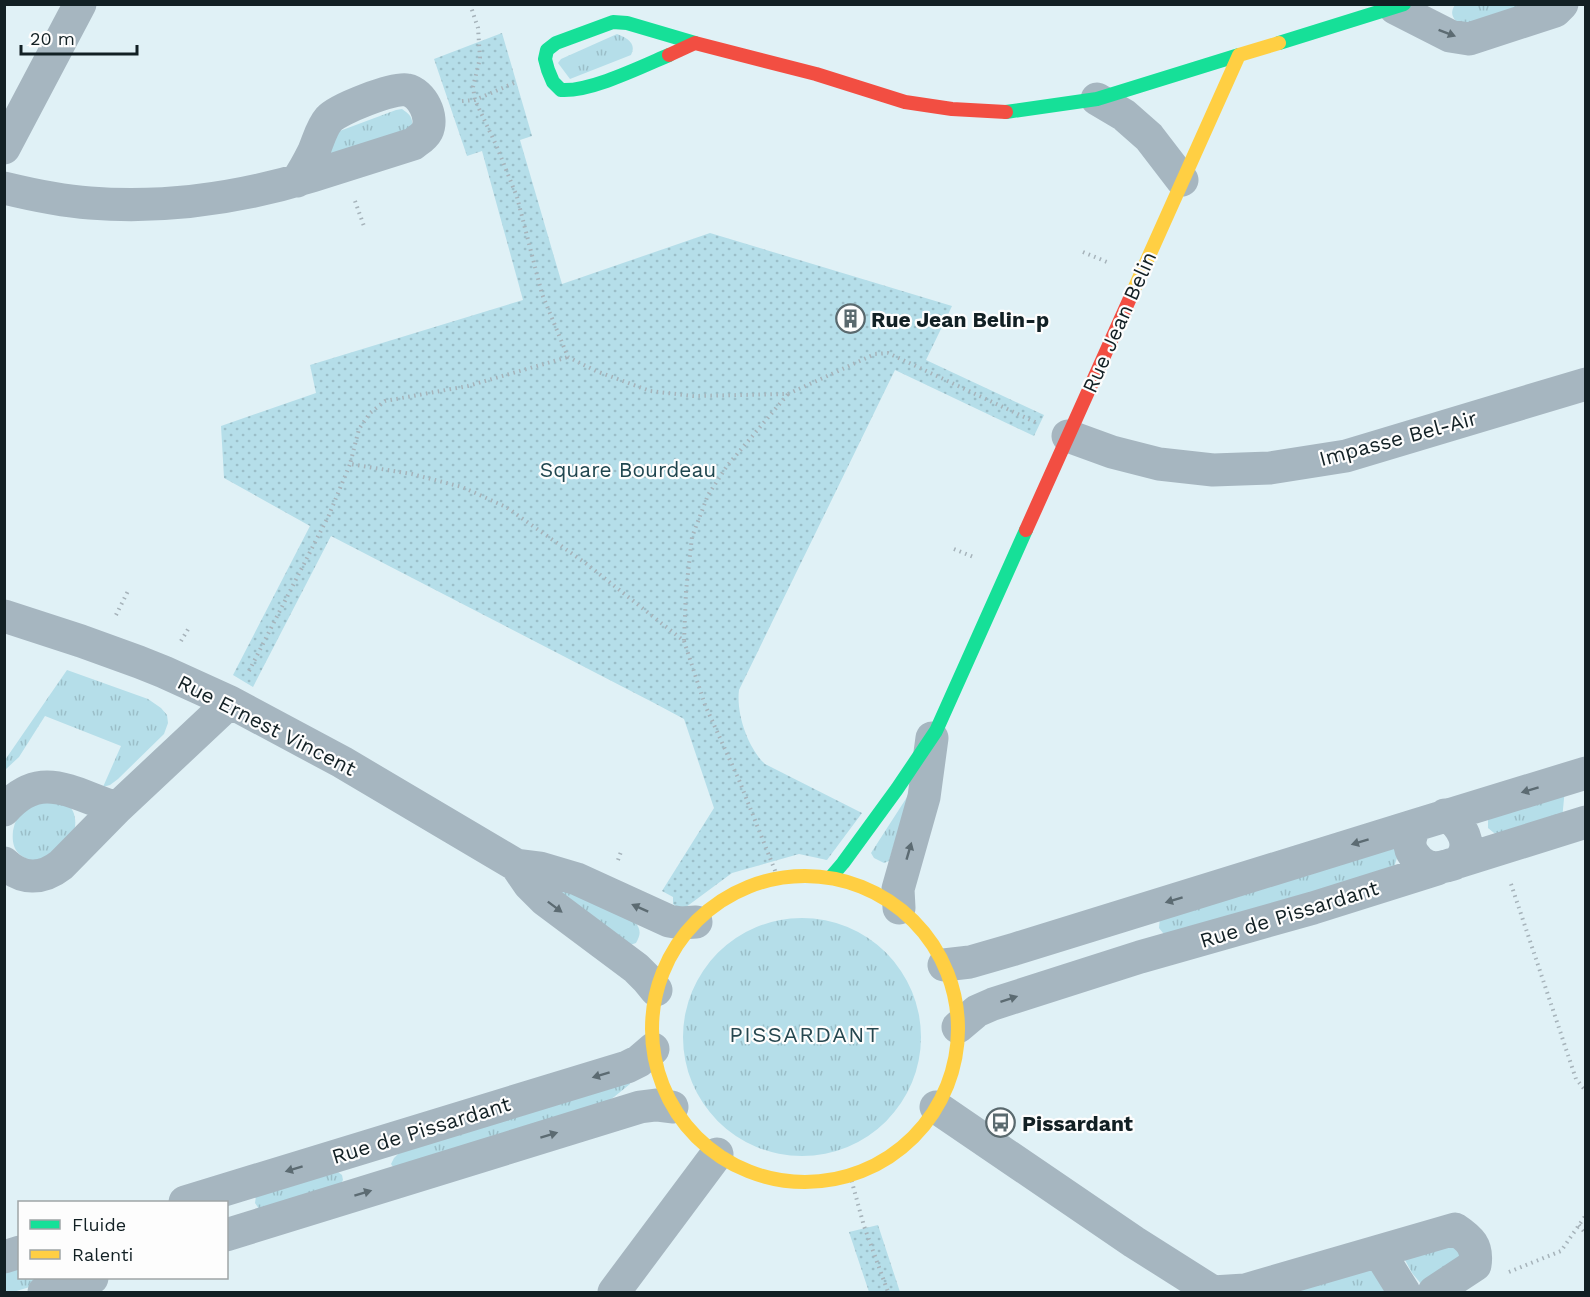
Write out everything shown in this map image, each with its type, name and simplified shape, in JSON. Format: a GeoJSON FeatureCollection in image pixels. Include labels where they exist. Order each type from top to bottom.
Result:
{"type":"FeatureCollection","features":[{"type":"Feature","properties":{"kind":"street"},"geometry":{"type":"LineString","coordinates":[[4,148],[80,4]]}},
{"type":"Feature","properties":{"kind":"street"},"geometry":{"type":"LineString","coordinates":[[695,43],[625,74],[573,91],[561,90],[553,82],[545,59],[547,50],[556,43],[613,22],[627,23],[816,74],[905,102],[952,110],[1004,112],[1097,99],[1399,6],[1450,36],[1469,39],[1555,10],[1562,4]]}},
{"type":"Feature","properties":{"kind":"street","name":"Rue Jean Belin"},"geometry":{"type":"LineString","coordinates":[[831,877],[932,738],[1239,55]]}},
{"type":"Feature","properties":{"kind":"street"},"geometry":{"type":"LineString","coordinates":[[4,188],[89,203],[142,205],[200,201],[257,191],[297,181],[413,144],[428,130],[429,122],[421,98],[406,89],[397,90],[343,109],[330,118],[324,127],[297,181]]}},
{"type":"Feature","properties":{"kind":"street"},"geometry":{"type":"LineString","coordinates":[[1097,99],[1124,115],[1149,137],[1182,180]]}},
{"type":"Feature","properties":{"kind":"street","name":"Impasse Bel-Air"},"geometry":{"type":"LineString","coordinates":[[1068,436],[1112,452],[1159,464],[1214,470],[1270,468],[1346,456],[1586,384]]}},
{"type":"Feature","properties":{"kind":"street","name":"Rue Ernest Vincent"},"geometry":{"type":"LineString","coordinates":[[4,616],[139,662],[230,702],[342,762],[516,865],[540,868],[577,879],[669,921],[696,922]]}},
{"type":"Feature","properties":{"kind":"street"},"geometry":{"type":"LineString","coordinates":[[4,863],[12,870],[26,876],[40,876],[52,872],[230,702]]}},
{"type":"Feature","properties":{"kind":"street","name":"Rue Jean Belin"},"geometry":{"type":"LineString","coordinates":[[899,908],[898,889],[924,797],[932,738]]}},
{"type":"Feature","properties":{"kind":"street"},"geometry":{"type":"LineString","coordinates":[[944,965],[970,962],[1586,773]]}},
{"type":"Feature","properties":{"kind":"street"},"geometry":{"type":"LineString","coordinates":[[4,810],[31,789],[42,786],[55,787],[117,808]]}},
{"type":"Feature","properties":{"kind":"street"},"geometry":{"type":"LineString","coordinates":[[1453,819],[1466,839],[1463,855],[1447,865],[1425,866],[1411,852],[1412,832],[1431,820],[1453,819]]}},
{"type":"Feature","properties":{"kind":"street","name":"Rue de Pissardant"},"geometry":{"type":"LineString","coordinates":[[958,1027],[977,1011],[993,1004],[1140,957],[1313,908],[1586,822]]}},
{"type":"Feature","properties":{"kind":"street","name":"Rue Ernest Vincent"},"geometry":{"type":"LineString","coordinates":[[516,865],[529,884],[545,900],[636,968],[656,990]]}},
{"type":"Feature","properties":{"kind":"street"},"geometry":{"type":"LineString","coordinates":[[831,877],[870,891],[899,908],[916,923],[932,943],[944,965],[954,995],[958,1027],[956,1053],[950,1078],[936,1107],[916,1134],[886,1159],[850,1175],[819,1182],[785,1181],[753,1174],[717,1154],[697,1139],[672,1107],[661,1082],[653,1049],[652,1017],[656,990],[668,961],[682,939],[696,922],[722,900],[748,887],[778,878],[831,877]]}},
{"type":"Feature","properties":{"kind":"street"},"geometry":{"type":"LineString","coordinates":[[1127,915],[1140,957]]}},
{"type":"Feature","properties":{"kind":"street","name":"Rue de Pissardant"},"geometry":{"type":"LineString","coordinates":[[192,1201],[627,1067],[653,1049]]}},
{"type":"Feature","properties":{"kind":"street","name":"Rue de Pissardant"},"geometry":{"type":"LineString","coordinates":[[228,1235],[640,1107],[656,1105],[672,1107]]}},
{"type":"Feature","properties":{"kind":"street"},"geometry":{"type":"LineString","coordinates":[[936,1107],[1134,1242],[1213,1292],[1245,1290],[1455,1229],[1468,1238],[1477,1254],[1475,1265],[1434,1293]]}},
{"type":"Feature","properties":{"kind":"street"},"geometry":{"type":"LineString","coordinates":[[614,1293],[717,1154]]}},
{"type":"Feature","properties":{"kind":"street"},"geometry":{"type":"LineString","coordinates":[[1379,1252],[1404,1293]]}},
{"type":"Feature","properties":{"kind":"street"},"geometry":{"type":"LineString","coordinates":[[44,1293],[89,1279]]}},
{"type":"Feature","properties":{"kind":"path"},"geometry":{"type":"LineString","coordinates":[[470,4],[478,28],[480,58],[473,87],[475,100],[517,197],[542,294],[568,357],[596,371],[650,391],[693,396],[789,394],[875,354],[888,353],[967,392],[1068,436]]}},
{"type":"Feature","properties":{"kind":"path"},"geometry":{"type":"LineString","coordinates":[[426,109],[454,102],[475,100],[514,82],[548,70]]}},
{"type":"Feature","properties":{"kind":"path"},"geometry":{"type":"LineString","coordinates":[[230,702],[245,679],[329,515],[350,464],[359,429],[369,414],[386,401],[468,386],[568,357]]}},
{"type":"Feature","properties":{"kind":"path"},"geometry":{"type":"LineString","coordinates":[[778,878],[739,780],[705,705],[684,641],[686,591],[692,537],[708,495],[727,466],[789,394]]}},
{"type":"Feature","properties":{"kind":"path"},"geometry":{"type":"LineString","coordinates":[[350,464],[412,474],[462,487],[506,507],[584,562],[684,641]]}},
{"type":"Feature","properties":{"kind":"path"},"geometry":{"type":"LineString","coordinates":[[1502,848],[1507,873],[1576,1079],[1586,1091]]}},
{"type":"Feature","properties":{"kind":"path"},"geometry":{"type":"LineString","coordinates":[[850,1175],[864,1226],[888,1293]]}},
{"type":"Feature","properties":{"kind":"path"},"geometry":{"type":"LineString","coordinates":[[1475,1265],[1494,1279],[1561,1251],[1586,1215]]}},
{"type":"Feature","properties":{"kind":"path"},"geometry":{"type":"LineString","coordinates":[[1580,1226],[1586,1234]]}},
{"type":"Feature","properties":{"kind":"green space"},"geometry":{"type":"Polygon","coordinates":[[[1455,5],[1528,5],[1464,27],[1452,15],[1455,5]]]}},
{"type":"Feature","properties":{"kind":"green space","name":"Square Bourdeau"},"geometry":{"type":"Polygon","coordinates":[[[502,33],[532,136],[520,140],[562,284],[710,233],[952,306],[926,360],[1044,415],[1034,436],[895,370],[739,690],[739,709],[744,730],[753,749],[765,764],[862,813],[827,860],[799,854],[732,873],[682,910],[673,904],[673,897],[662,891],[714,808],[684,719],[656,704],[331,536],[253,687],[233,675],[310,526],[224,478],[221,426],[316,393],[310,365],[523,300],[482,151],[467,156],[434,59],[502,33]]]}},
{"type":"Feature","properties":{"kind":"green space"},"geometry":{"type":"Polygon","coordinates":[[[617,34],[632,44],[631,55],[570,79],[558,63],[561,59],[617,34]]]}},
{"type":"Feature","properties":{"kind":"green space"},"geometry":{"type":"Polygon","coordinates":[[[402,109],[411,118],[411,129],[325,164],[337,132],[402,109]]]}},
{"type":"Feature","properties":{"kind":"green space"},"geometry":{"type":"Polygon","coordinates":[[[67,670],[148,699],[167,715],[168,723],[164,734],[110,785],[103,787],[121,746],[45,716],[19,757],[5,770],[5,760],[67,670]]]}},
{"type":"Feature","properties":{"kind":"green space"},"geometry":{"type":"Polygon","coordinates":[[[1565,788],[1562,820],[1499,837],[1488,828],[1488,814],[1565,788]]]}},
{"type":"Feature","properties":{"kind":"green space"},"geometry":{"type":"Polygon","coordinates":[[[909,794],[889,861],[884,863],[874,858],[871,853],[909,794]]]}},
{"type":"Feature","properties":{"kind":"green space"},"geometry":{"type":"Polygon","coordinates":[[[41,798],[62,802],[69,806],[74,815],[75,826],[72,837],[66,844],[36,862],[17,852],[13,843],[13,831],[17,819],[41,798]]]}},
{"type":"Feature","properties":{"kind":"green space"},"geometry":{"type":"Polygon","coordinates":[[[1388,839],[1398,855],[1394,867],[1167,938],[1159,928],[1160,917],[1388,839]]]}},
{"type":"Feature","properties":{"kind":"green space"},"geometry":{"type":"Polygon","coordinates":[[[555,886],[635,922],[640,932],[636,943],[627,946],[552,887],[555,886]]]}},
{"type":"Feature","properties":{"kind":"green space"},"geometry":{"type":"Polygon","coordinates":[[[802,918],[847,927],[868,938],[886,953],[901,971],[912,992],[921,1037],[912,1082],[901,1103],[886,1121],[868,1136],[847,1147],[802,1156],[757,1147],[736,1136],[718,1121],[703,1103],[692,1082],[683,1037],[692,992],[703,971],[718,953],[736,938],[757,927],[802,918]]]}},
{"type":"Feature","properties":{"kind":"green space"},"geometry":{"type":"Polygon","coordinates":[[[629,1077],[630,1084],[593,1111],[394,1168],[391,1164],[401,1151],[629,1077]]]}},
{"type":"Feature","properties":{"kind":"green space"},"geometry":{"type":"Polygon","coordinates":[[[338,1172],[342,1175],[343,1180],[340,1185],[259,1209],[255,1203],[256,1196],[338,1172]]]}},
{"type":"Feature","properties":{"kind":"green space"},"geometry":{"type":"Polygon","coordinates":[[[878,1225],[900,1292],[869,1292],[849,1232],[878,1225]]]}},
{"type":"Feature","properties":{"kind":"green space"},"geometry":{"type":"Polygon","coordinates":[[[1456,1240],[1470,1254],[1422,1285],[1405,1260],[1456,1240]]]}},
{"type":"Feature","properties":{"kind":"green space"},"geometry":{"type":"Polygon","coordinates":[[[18,1263],[18,1279],[57,1279],[13,1292],[5,1292],[4,1268],[18,1263]]]}},
{"type":"Feature","properties":{"kind":"green space"},"geometry":{"type":"Polygon","coordinates":[[[1367,1267],[1378,1273],[1388,1292],[1283,1292],[1367,1267]]]}},
{"type":"Feature","properties":{"kind":"traffic: fast"},"geometry":{"type":"LineString","coordinates":[[1279,43],[1404,4]]}},
{"type":"Feature","properties":{"kind":"traffic: fast"},"geometry":{"type":"LineString","coordinates":[[669,55],[601,83],[573,90],[561,90],[553,82],[545,59],[547,50],[556,43],[613,22],[627,23],[695,43]]}},
{"type":"Feature","properties":{"kind":"traffic: fast"},"geometry":{"type":"LineString","coordinates":[[1006,112],[1097,99],[1239,55]]}},
{"type":"Feature","properties":{"kind":"traffic: fast"},"geometry":{"type":"LineString","coordinates":[[831,877],[897,789],[936,731],[1026,530]]}},
{"type":"Feature","properties":{"kind":"traffic: slow"},"geometry":{"type":"LineString","coordinates":[[1131,296],[1239,55],[1279,43]]}},
{"type":"Feature","properties":{"kind":"traffic: slow"},"geometry":{"type":"LineString","coordinates":[[805,876],[835,879],[863,888],[890,902],[913,921],[932,944],[946,971],[955,999],[958,1029],[955,1059],[946,1087],[932,1114],[913,1137],[890,1156],[863,1170],[835,1179],[805,1182],[775,1179],[747,1170],[720,1156],[697,1137],[678,1114],[664,1087],[655,1059],[652,1029],[655,999],[664,971],[678,944],[697,921],[720,902],[747,888],[775,879],[805,876]]}},
{"type":"Feature","properties":{"kind":"traffic: jam"},"geometry":{"type":"LineString","coordinates":[[669,55],[695,43],[816,74],[905,102],[952,109],[1006,112]]}},
{"type":"Feature","properties":{"kind":"traffic: jam"},"geometry":{"type":"LineString","coordinates":[[1026,530],[1131,296]]}},
{"type":"Feature","properties":{"kind":"place","name":"Rue Jean Belin-p"},"geometry":{"type":"Point","coordinates":[850,319]}},
{"type":"Feature","properties":{"kind":"place","name":"Pissardant"},"geometry":{"type":"Point","coordinates":[1001,1123]}},
{"type":"Feature","properties":{"kind":"district","name":"PISSARDANT"},"geometry":{"type":"Point","coordinates":[805,1034]}}]}
